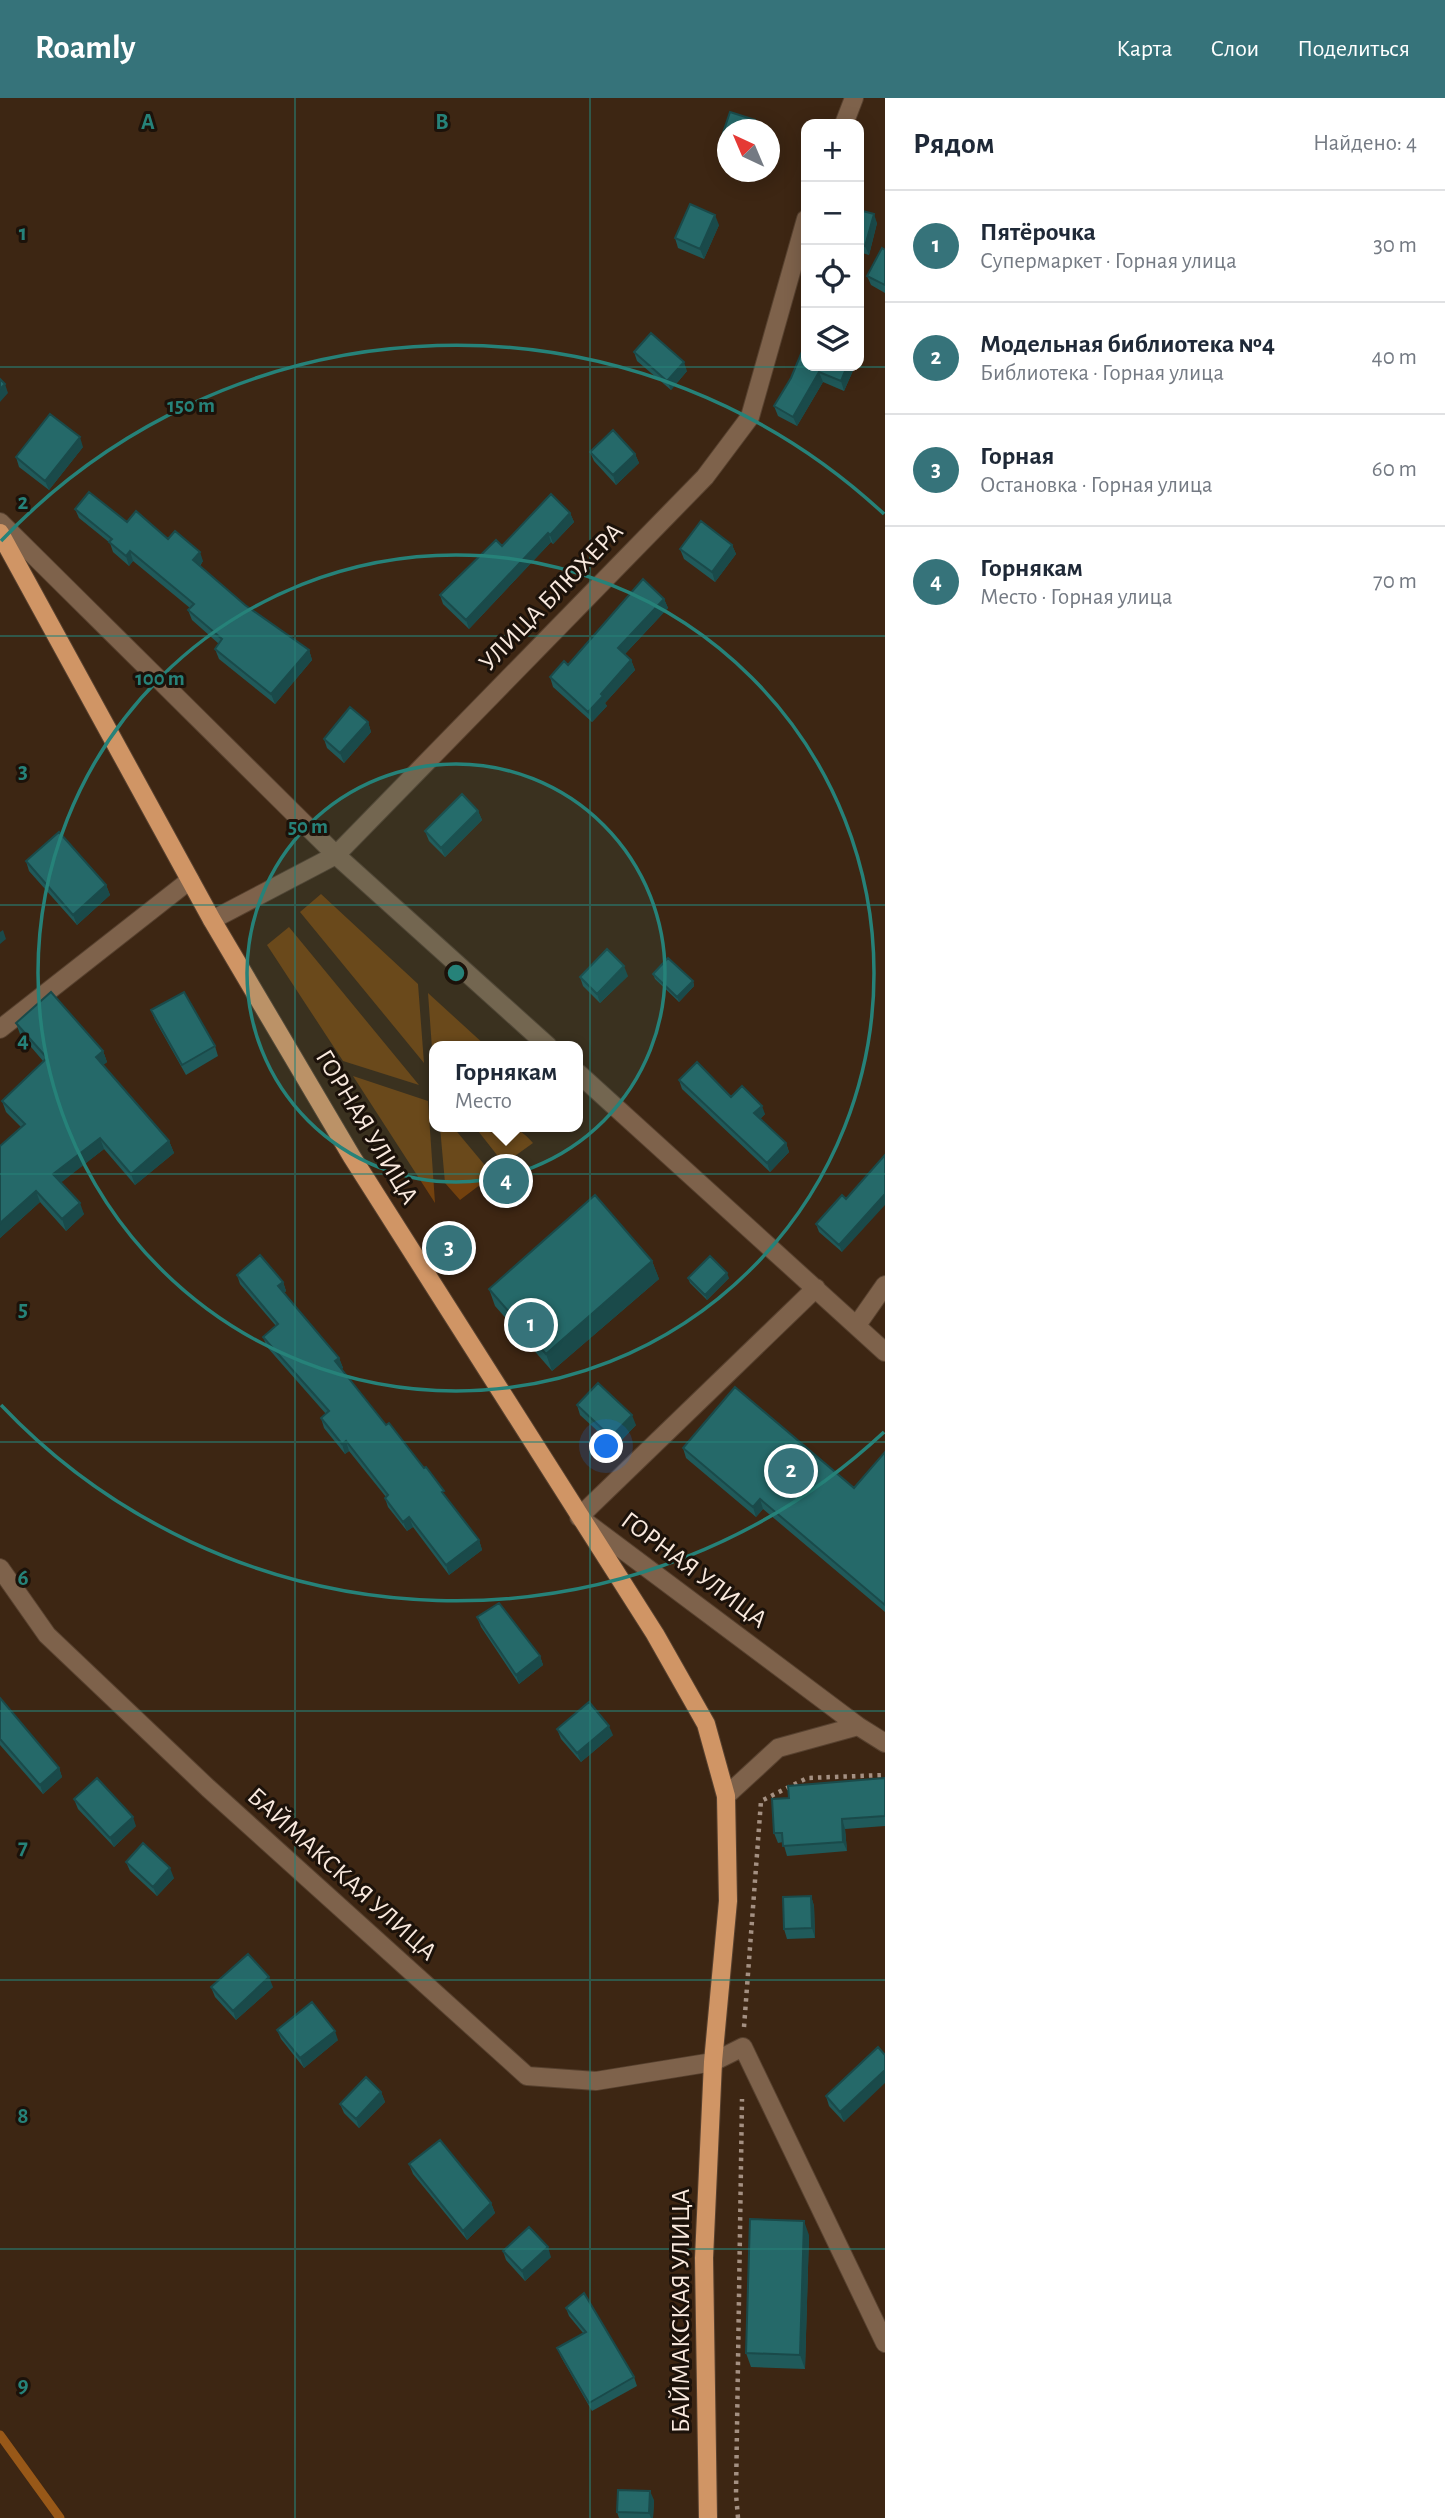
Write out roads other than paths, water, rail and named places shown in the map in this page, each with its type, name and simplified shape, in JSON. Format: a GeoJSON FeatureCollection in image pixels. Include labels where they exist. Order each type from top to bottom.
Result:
{"type":"FeatureCollection","features":[{"type":"Feature","properties":{"kind":"main road","name":"ГОРНАЯ УЛИЦА"},"geometry":{"type":"LineString","coordinates":[[0,533],[212,920],[352,1157],[579,1517]]}},
{"type":"Feature","properties":{"kind":"main road","name":"БАЙМАКСКАЯ УЛИЦА"},"geometry":{"type":"LineString","coordinates":[[579,1517],[655,1634],[706,1724],[726,1796],[728,1901],[713,2062],[704,2258],[708,2518]]}},
{"type":"Feature","properties":{"kind":"street"},"geometry":{"type":"LineString","coordinates":[[846,119],[854,98]]}},
{"type":"Feature","properties":{"kind":"street","name":"УЛИЦА БЛЮХЕРА"},"geometry":{"type":"LineString","coordinates":[[212,920],[336,855],[705,477],[750,417],[801,237]]}},
{"type":"Feature","properties":{"kind":"street"},"geometry":{"type":"LineString","coordinates":[[0,522],[336,855],[542,1041]]}},
{"type":"Feature","properties":{"kind":"street"},"geometry":{"type":"LineString","coordinates":[[0,1028],[190,880]]}},
{"type":"Feature","properties":{"kind":"street"},"geometry":{"type":"LineString","coordinates":[[583,1078],[885,1352]]}},
{"type":"Feature","properties":{"kind":"street"},"geometry":{"type":"LineString","coordinates":[[858,1325],[885,1285]]}},
{"type":"Feature","properties":{"kind":"street"},"geometry":{"type":"LineString","coordinates":[[579,1517],[816,1288]]}},
{"type":"Feature","properties":{"kind":"street","name":"ГОРНАЯ УЛИЦА"},"geometry":{"type":"LineString","coordinates":[[579,1517],[858,1726],[885,1743]]}},
{"type":"Feature","properties":{"kind":"street","name":"БАЙМАКСКАЯ УЛИЦА"},"geometry":{"type":"LineString","coordinates":[[0,1568],[47,1635],[208,1788],[527,2076],[596,2081],[713,2062]]}},
{"type":"Feature","properties":{"kind":"street"},"geometry":{"type":"LineString","coordinates":[[726,1796],[778,1748],[858,1726]]}},
{"type":"Feature","properties":{"kind":"street"},"geometry":{"type":"LineString","coordinates":[[713,2062],[743,2047],[885,2343]]}},
{"type":"Feature","properties":{"kind":"waterway"},"geometry":{"type":"LineString","coordinates":[[0,2435],[60,2518]]}},
{"type":"Feature","properties":{"kind":"place","name":"Горнякам"},"geometry":{"type":"Point","coordinates":[506,1181]}},
{"type":"Feature","properties":{"kind":"place","name":"Горная"},"geometry":{"type":"Point","coordinates":[449,1248]}},
{"type":"Feature","properties":{"kind":"place","name":"Пятёрочка"},"geometry":{"type":"Point","coordinates":[531,1325]}},
{"type":"Feature","properties":{"kind":"place","name":"Модельная библиотека №4"},"geometry":{"type":"Point","coordinates":[791,1471]}}]}
